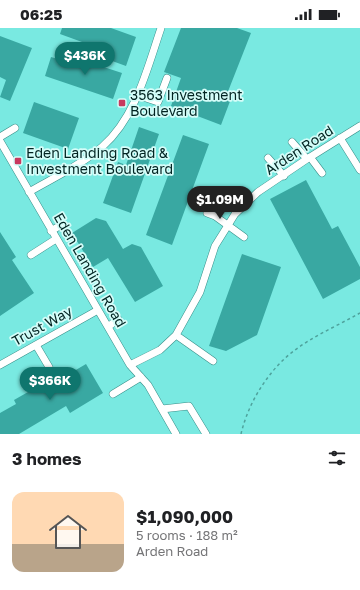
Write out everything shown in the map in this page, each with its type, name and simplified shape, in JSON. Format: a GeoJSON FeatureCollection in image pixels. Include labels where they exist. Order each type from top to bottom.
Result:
{"type":"FeatureCollection","features":[{"type":"Feature","properties":{"kind":"street"},"geometry":{"type":"LineString","coordinates":[[29,192],[102,147],[120,127],[137,95],[161,28]]}},
{"type":"Feature","properties":{"kind":"street"},"geometry":{"type":"LineString","coordinates":[[137,95],[158,102],[167,78]]}},
{"type":"Feature","properties":{"kind":"street","name":"Arden Road"},"geometry":{"type":"LineString","coordinates":[[130,365],[160,350],[176,335],[200,292],[215,246],[235,214],[258,192],[284,176],[308,158],[360,126]]}},
{"type":"Feature","properties":{"kind":"street"},"geometry":{"type":"LineString","coordinates":[[0,137],[15,128]]}},
{"type":"Feature","properties":{"kind":"street"},"geometry":{"type":"LineString","coordinates":[[340,138],[360,170]]}},
{"type":"Feature","properties":{"kind":"street","name":"Eden Landing Road"},"geometry":{"type":"LineString","coordinates":[[0,141],[130,365],[148,385],[176,434]]}},
{"type":"Feature","properties":{"kind":"street"},"geometry":{"type":"LineString","coordinates":[[292,142],[322,172]]}},
{"type":"Feature","properties":{"kind":"street"},"geometry":{"type":"LineString","coordinates":[[268,158],[284,176]]}},
{"type":"Feature","properties":{"kind":"street"},"geometry":{"type":"LineString","coordinates":[[207,213],[215,216],[244,237]]}},
{"type":"Feature","properties":{"kind":"street"},"geometry":{"type":"LineString","coordinates":[[51,231],[61,225]]}},
{"type":"Feature","properties":{"kind":"street"},"geometry":{"type":"LineString","coordinates":[[31,255],[56,239]]}},
{"type":"Feature","properties":{"kind":"street","name":"Trust Way"},"geometry":{"type":"LineString","coordinates":[[0,365],[98,310]]}},
{"type":"Feature","properties":{"kind":"street"},"geometry":{"type":"LineString","coordinates":[[108,327],[118,320]]}},
{"type":"Feature","properties":{"kind":"street"},"geometry":{"type":"LineString","coordinates":[[176,335],[213,361]]}},
{"type":"Feature","properties":{"kind":"street"},"geometry":{"type":"LineString","coordinates":[[36,345],[49,367]]}},
{"type":"Feature","properties":{"kind":"street"},"geometry":{"type":"LineString","coordinates":[[113,394],[141,377]]}},
{"type":"Feature","properties":{"kind":"street"},"geometry":{"type":"LineString","coordinates":[[162,409],[189,406],[206,434]]}},
{"type":"Feature","properties":{"kind":"path"},"geometry":{"type":"LineString","coordinates":[[241,434],[244,421],[257,392],[268,377],[295,350],[360,313]]}},
{"type":"Feature","properties":{"kind":"building"},"geometry":{"type":"Polygon","coordinates":[[[62,28],[111,28],[136,37],[126,66],[79,49],[82,42],[60,34],[62,28]]]}},
{"type":"Feature","properties":{"kind":"building"},"geometry":{"type":"Polygon","coordinates":[[[181,28],[237,28],[251,33],[227,94],[232,96],[221,125],[171,106],[181,78],[164,72],[181,28]]]}},
{"type":"Feature","properties":{"kind":"building"},"geometry":{"type":"Polygon","coordinates":[[[0,36],[32,48],[10,101],[0,97],[6,80],[0,77],[0,36]]]}},
{"type":"Feature","properties":{"kind":"building"},"geometry":{"type":"Polygon","coordinates":[[[51,57],[74,64],[76,58],[122,73],[113,99],[45,76],[51,57]]]}},
{"type":"Feature","properties":{"kind":"building"},"geometry":{"type":"Polygon","coordinates":[[[34,102],[79,118],[68,149],[23,133],[34,102]]]}},
{"type":"Feature","properties":{"kind":"building"},"geometry":{"type":"Polygon","coordinates":[[[139,127],[159,134],[131,213],[103,203],[118,162],[126,165],[139,127]]]}},
{"type":"Feature","properties":{"kind":"building"},"geometry":{"type":"Polygon","coordinates":[[[183,135],[209,144],[172,245],[146,235],[183,135]]]}},
{"type":"Feature","properties":{"kind":"building"},"geometry":{"type":"Polygon","coordinates":[[[306,180],[332,229],[338,226],[360,267],[360,279],[323,299],[270,199],[306,180]]]}},
{"type":"Feature","properties":{"kind":"building"},"geometry":{"type":"Polygon","coordinates":[[[96,218],[106,221],[123,249],[132,244],[141,247],[163,286],[135,302],[108,258],[93,267],[72,233],[96,218]]]}},
{"type":"Feature","properties":{"kind":"building"},"geometry":{"type":"Polygon","coordinates":[[[0,232],[16,257],[12,260],[34,293],[0,316],[0,232]]]}},
{"type":"Feature","properties":{"kind":"building"},"geometry":{"type":"Polygon","coordinates":[[[242,254],[281,267],[257,335],[226,351],[209,346],[242,254]]]}},
{"type":"Feature","properties":{"kind":"building"},"geometry":{"type":"Polygon","coordinates":[[[86,364],[103,393],[70,413],[66,406],[19,434],[0,434],[0,413],[16,404],[14,400],[49,380],[52,384],[86,364]]]}},
{"type":"Feature","properties":{"kind":"place","name":"3563 Investment Boulevard"},"geometry":{"type":"Point","coordinates":[122,103]}},
{"type":"Feature","properties":{"kind":"place","name":"Eden Landing Road & Investment Boulevard"},"geometry":{"type":"Point","coordinates":[18,161]}}]}
